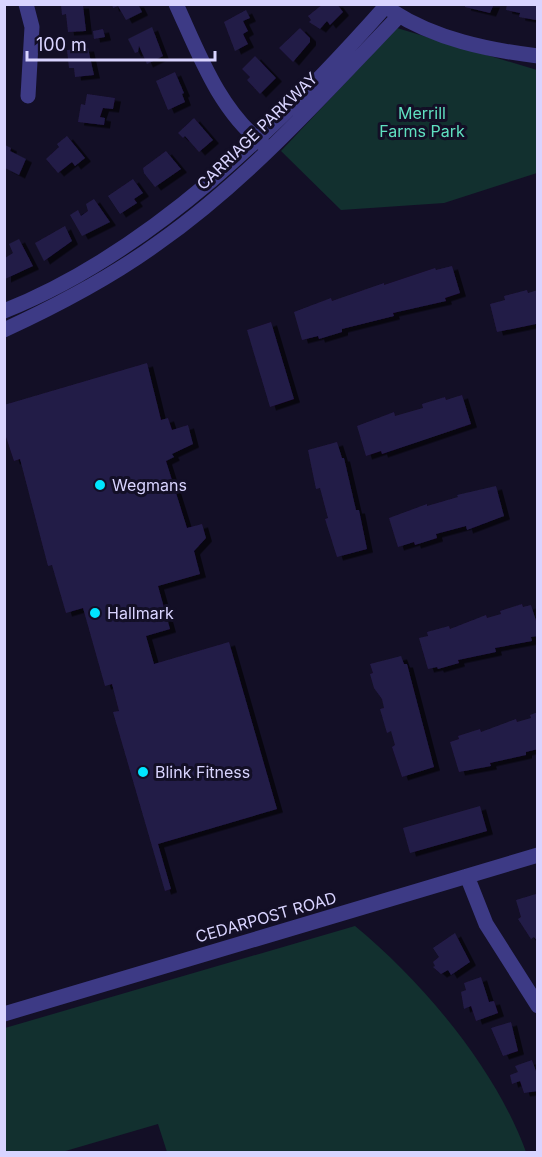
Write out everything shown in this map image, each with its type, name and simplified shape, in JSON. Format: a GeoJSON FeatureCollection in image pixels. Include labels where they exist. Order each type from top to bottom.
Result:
{"type":"FeatureCollection","features":[{"type":"Feature","properties":{"kind":"street"},"geometry":{"type":"LineString","coordinates":[[26,4],[32,27],[28,96]]}},
{"type":"Feature","properties":{"kind":"street"},"geometry":{"type":"LineString","coordinates":[[176,4],[225,103],[247,132],[270,149]]}},
{"type":"Feature","properties":{"kind":"street"},"geometry":{"type":"LineString","coordinates":[[384,6],[399,16],[478,46],[537,56]]}},
{"type":"Feature","properties":{"kind":"street","name":"CARRIAGE PARKWAY"},"geometry":{"type":"LineString","coordinates":[[4,311],[72,279],[118,251],[178,208],[256,139],[344,53],[384,6]]}},
{"type":"Feature","properties":{"kind":"street","name":"CARRIAGE PARKWAY"},"geometry":{"type":"LineString","coordinates":[[4,330],[84,292],[159,243],[229,187],[270,149],[399,16]]}},
{"type":"Feature","properties":{"kind":"street","name":"CEDARPOST ROAD"},"geometry":{"type":"LineString","coordinates":[[4,1014],[537,855]]}},
{"type":"Feature","properties":{"kind":"street"},"geometry":{"type":"LineString","coordinates":[[467,876],[490,932],[537,1006]]}},
{"type":"Feature","properties":{"kind":"green space","name":"Merrill Farms Park"},"geometry":{"type":"Polygon","coordinates":[[[397,28],[537,70],[537,173],[444,203],[341,210],[281,151],[397,28]]]}},
{"type":"Feature","properties":{"kind":"green space"},"geometry":{"type":"Polygon","coordinates":[[[355,926],[406,973],[455,1029],[496,1090],[513,1121],[526,1152],[167,1152],[158,1124],[62,1152],[5,1152],[5,1028],[355,926]]]}},
{"type":"Feature","properties":{"kind":"building"},"geometry":{"type":"Polygon","coordinates":[[[112,4],[138,4],[142,12],[126,20],[118,6],[113,8],[112,4]]]}},
{"type":"Feature","properties":{"kind":"building"},"geometry":{"type":"Polygon","coordinates":[[[323,4],[337,4],[343,12],[330,25],[327,21],[320,29],[309,22],[311,20],[308,16],[323,4]]]}},
{"type":"Feature","properties":{"kind":"building"},"geometry":{"type":"Polygon","coordinates":[[[465,4],[494,4],[490,13],[465,7],[465,4]]]}},
{"type":"Feature","properties":{"kind":"building"},"geometry":{"type":"Polygon","coordinates":[[[507,4],[538,4],[536,20],[519,17],[520,13],[506,10],[507,4]]]}},
{"type":"Feature","properties":{"kind":"building"},"geometry":{"type":"Polygon","coordinates":[[[61,5],[83,5],[86,31],[68,32],[66,14],[62,15],[61,5]]]}},
{"type":"Feature","properties":{"kind":"building"},"geometry":{"type":"Polygon","coordinates":[[[246,10],[250,18],[243,21],[248,31],[243,34],[248,44],[235,51],[224,22],[246,10]]]}},
{"type":"Feature","properties":{"kind":"building"},"geometry":{"type":"Polygon","coordinates":[[[152,27],[163,56],[147,64],[139,46],[138,52],[135,53],[128,39],[152,27]]]}},
{"type":"Feature","properties":{"kind":"building"},"geometry":{"type":"Polygon","coordinates":[[[300,28],[310,38],[310,42],[293,62],[279,48],[300,28]]]}},
{"type":"Feature","properties":{"kind":"building"},"geometry":{"type":"Polygon","coordinates":[[[103,29],[105,37],[94,39],[93,31],[103,29]]]}},
{"type":"Feature","properties":{"kind":"building"},"geometry":{"type":"Polygon","coordinates":[[[88,48],[94,75],[75,77],[74,68],[69,68],[67,50],[88,48]]]}},
{"type":"Feature","properties":{"kind":"building"},"geometry":{"type":"Polygon","coordinates":[[[255,56],[276,78],[260,94],[247,80],[250,77],[242,69],[255,56]]]}},
{"type":"Feature","properties":{"kind":"building"},"geometry":{"type":"Polygon","coordinates":[[[175,72],[184,93],[182,94],[185,102],[168,110],[156,81],[175,72]]]}},
{"type":"Feature","properties":{"kind":"building"},"geometry":{"type":"Polygon","coordinates":[[[87,94],[115,98],[113,109],[103,108],[100,117],[105,118],[104,125],[78,122],[81,104],[85,105],[87,94]]]}},
{"type":"Feature","properties":{"kind":"building"},"geometry":{"type":"Polygon","coordinates":[[[194,118],[213,140],[199,152],[185,136],[183,138],[178,133],[194,118]]]}},
{"type":"Feature","properties":{"kind":"building"},"geometry":{"type":"Polygon","coordinates":[[[67,136],[85,158],[75,166],[72,162],[58,173],[46,159],[59,147],[57,144],[67,136]]]}},
{"type":"Feature","properties":{"kind":"building"},"geometry":{"type":"Polygon","coordinates":[[[5,145],[11,148],[10,151],[26,159],[19,175],[5,168],[5,145]]]}},
{"type":"Feature","properties":{"kind":"building"},"geometry":{"type":"Polygon","coordinates":[[[166,151],[181,169],[155,187],[144,173],[143,168],[166,151]]]}},
{"type":"Feature","properties":{"kind":"building"},"geometry":{"type":"Polygon","coordinates":[[[133,179],[143,193],[134,199],[137,203],[120,214],[108,196],[133,179]]]}},
{"type":"Feature","properties":{"kind":"building"},"geometry":{"type":"Polygon","coordinates":[[[94,199],[110,222],[82,236],[70,215],[78,210],[81,216],[88,211],[86,204],[94,199]]]}},
{"type":"Feature","properties":{"kind":"building"},"geometry":{"type":"Polygon","coordinates":[[[65,226],[72,241],[44,261],[35,243],[65,226]]]}},
{"type":"Feature","properties":{"kind":"building"},"geometry":{"type":"Polygon","coordinates":[[[19,239],[33,266],[5,279],[5,258],[13,253],[9,244],[19,239]]]}},
{"type":"Feature","properties":{"kind":"building"},"geometry":{"type":"Polygon","coordinates":[[[452,266],[460,293],[445,298],[446,301],[393,313],[394,316],[342,329],[342,332],[319,339],[318,336],[302,340],[294,312],[331,298],[332,301],[435,268],[436,270],[452,266]]]}},
{"type":"Feature","properties":{"kind":"building"},"geometry":{"type":"Polygon","coordinates":[[[527,290],[528,293],[538,290],[536,324],[497,332],[490,304],[505,300],[504,296],[527,290]]]}},
{"type":"Feature","properties":{"kind":"building"},"geometry":{"type":"Polygon","coordinates":[[[271,322],[294,399],[270,407],[247,330],[271,322]]]}},
{"type":"Feature","properties":{"kind":"building"},"geometry":{"type":"Polygon","coordinates":[[[147,363],[161,420],[168,418],[172,430],[188,425],[193,444],[172,454],[174,457],[166,461],[187,528],[202,524],[206,538],[194,551],[200,574],[158,586],[170,629],[146,636],[154,664],[229,642],[277,809],[158,844],[171,889],[165,891],[113,712],[119,711],[112,684],[105,686],[83,608],[66,613],[52,565],[48,566],[20,459],[14,461],[4,431],[4,405],[147,363]]]}},
{"type":"Feature","properties":{"kind":"building"},"geometry":{"type":"Polygon","coordinates":[[[462,395],[471,424],[382,454],[381,451],[366,456],[357,426],[394,412],[395,416],[423,408],[422,404],[462,395]]]}},
{"type":"Feature","properties":{"kind":"building"},"geometry":{"type":"Polygon","coordinates":[[[337,442],[342,458],[344,458],[356,510],[359,510],[367,549],[337,557],[325,519],[328,518],[320,488],[316,489],[308,450],[337,442]]]}},
{"type":"Feature","properties":{"kind":"building"},"geometry":{"type":"Polygon","coordinates":[[[496,486],[504,516],[467,530],[466,526],[436,534],[437,538],[415,545],[414,542],[398,547],[389,518],[427,504],[427,506],[458,497],[457,495],[496,486]]]}},
{"type":"Feature","properties":{"kind":"building"},"geometry":{"type":"Polygon","coordinates":[[[522,604],[523,607],[531,605],[538,627],[538,636],[531,637],[532,641],[495,648],[496,652],[458,660],[459,663],[438,669],[437,667],[428,669],[419,638],[428,636],[427,632],[449,626],[450,629],[486,615],[487,618],[501,614],[500,611],[522,604]]]}},
{"type":"Feature","properties":{"kind":"building"},"geometry":{"type":"Polygon","coordinates":[[[401,656],[404,664],[407,664],[434,767],[402,777],[392,747],[395,745],[391,731],[387,733],[380,709],[384,708],[382,699],[374,688],[370,674],[373,673],[370,664],[401,656]]]}},
{"type":"Feature","properties":{"kind":"building"},"geometry":{"type":"Polygon","coordinates":[[[538,712],[538,749],[526,752],[526,755],[490,763],[491,766],[459,772],[450,742],[459,739],[458,736],[480,729],[481,732],[516,719],[517,722],[531,718],[530,715],[538,712]]]}},
{"type":"Feature","properties":{"kind":"building"},"geometry":{"type":"Polygon","coordinates":[[[480,806],[487,831],[410,853],[403,828],[480,806]]]}},
{"type":"Feature","properties":{"kind":"building"},"geometry":{"type":"Polygon","coordinates":[[[536,894],[538,898],[538,942],[534,937],[531,939],[518,919],[521,917],[516,900],[536,894]]]}},
{"type":"Feature","properties":{"kind":"building"},"geometry":{"type":"Polygon","coordinates":[[[455,933],[470,962],[451,975],[448,970],[441,974],[433,967],[435,966],[433,962],[439,957],[433,948],[455,933]]]}},
{"type":"Feature","properties":{"kind":"building"},"geometry":{"type":"Polygon","coordinates":[[[481,977],[489,1002],[494,1001],[498,1013],[476,1021],[471,1006],[464,1009],[461,992],[466,990],[464,983],[481,977]]]}},
{"type":"Feature","properties":{"kind":"building"},"geometry":{"type":"Polygon","coordinates":[[[511,1022],[518,1051],[503,1056],[491,1028],[511,1022]]]}},
{"type":"Feature","properties":{"kind":"building"},"geometry":{"type":"Polygon","coordinates":[[[532,1060],[538,1077],[538,1091],[524,1093],[520,1081],[512,1084],[510,1075],[518,1072],[515,1066],[532,1060]]]}},
{"type":"Feature","properties":{"kind":"place","name":"Wegmans"},"geometry":{"type":"Point","coordinates":[100,485]}},
{"type":"Feature","properties":{"kind":"place","name":"Hallmark"},"geometry":{"type":"Point","coordinates":[95,613]}},
{"type":"Feature","properties":{"kind":"place","name":"Blink Fitness"},"geometry":{"type":"Point","coordinates":[143,772]}}]}
